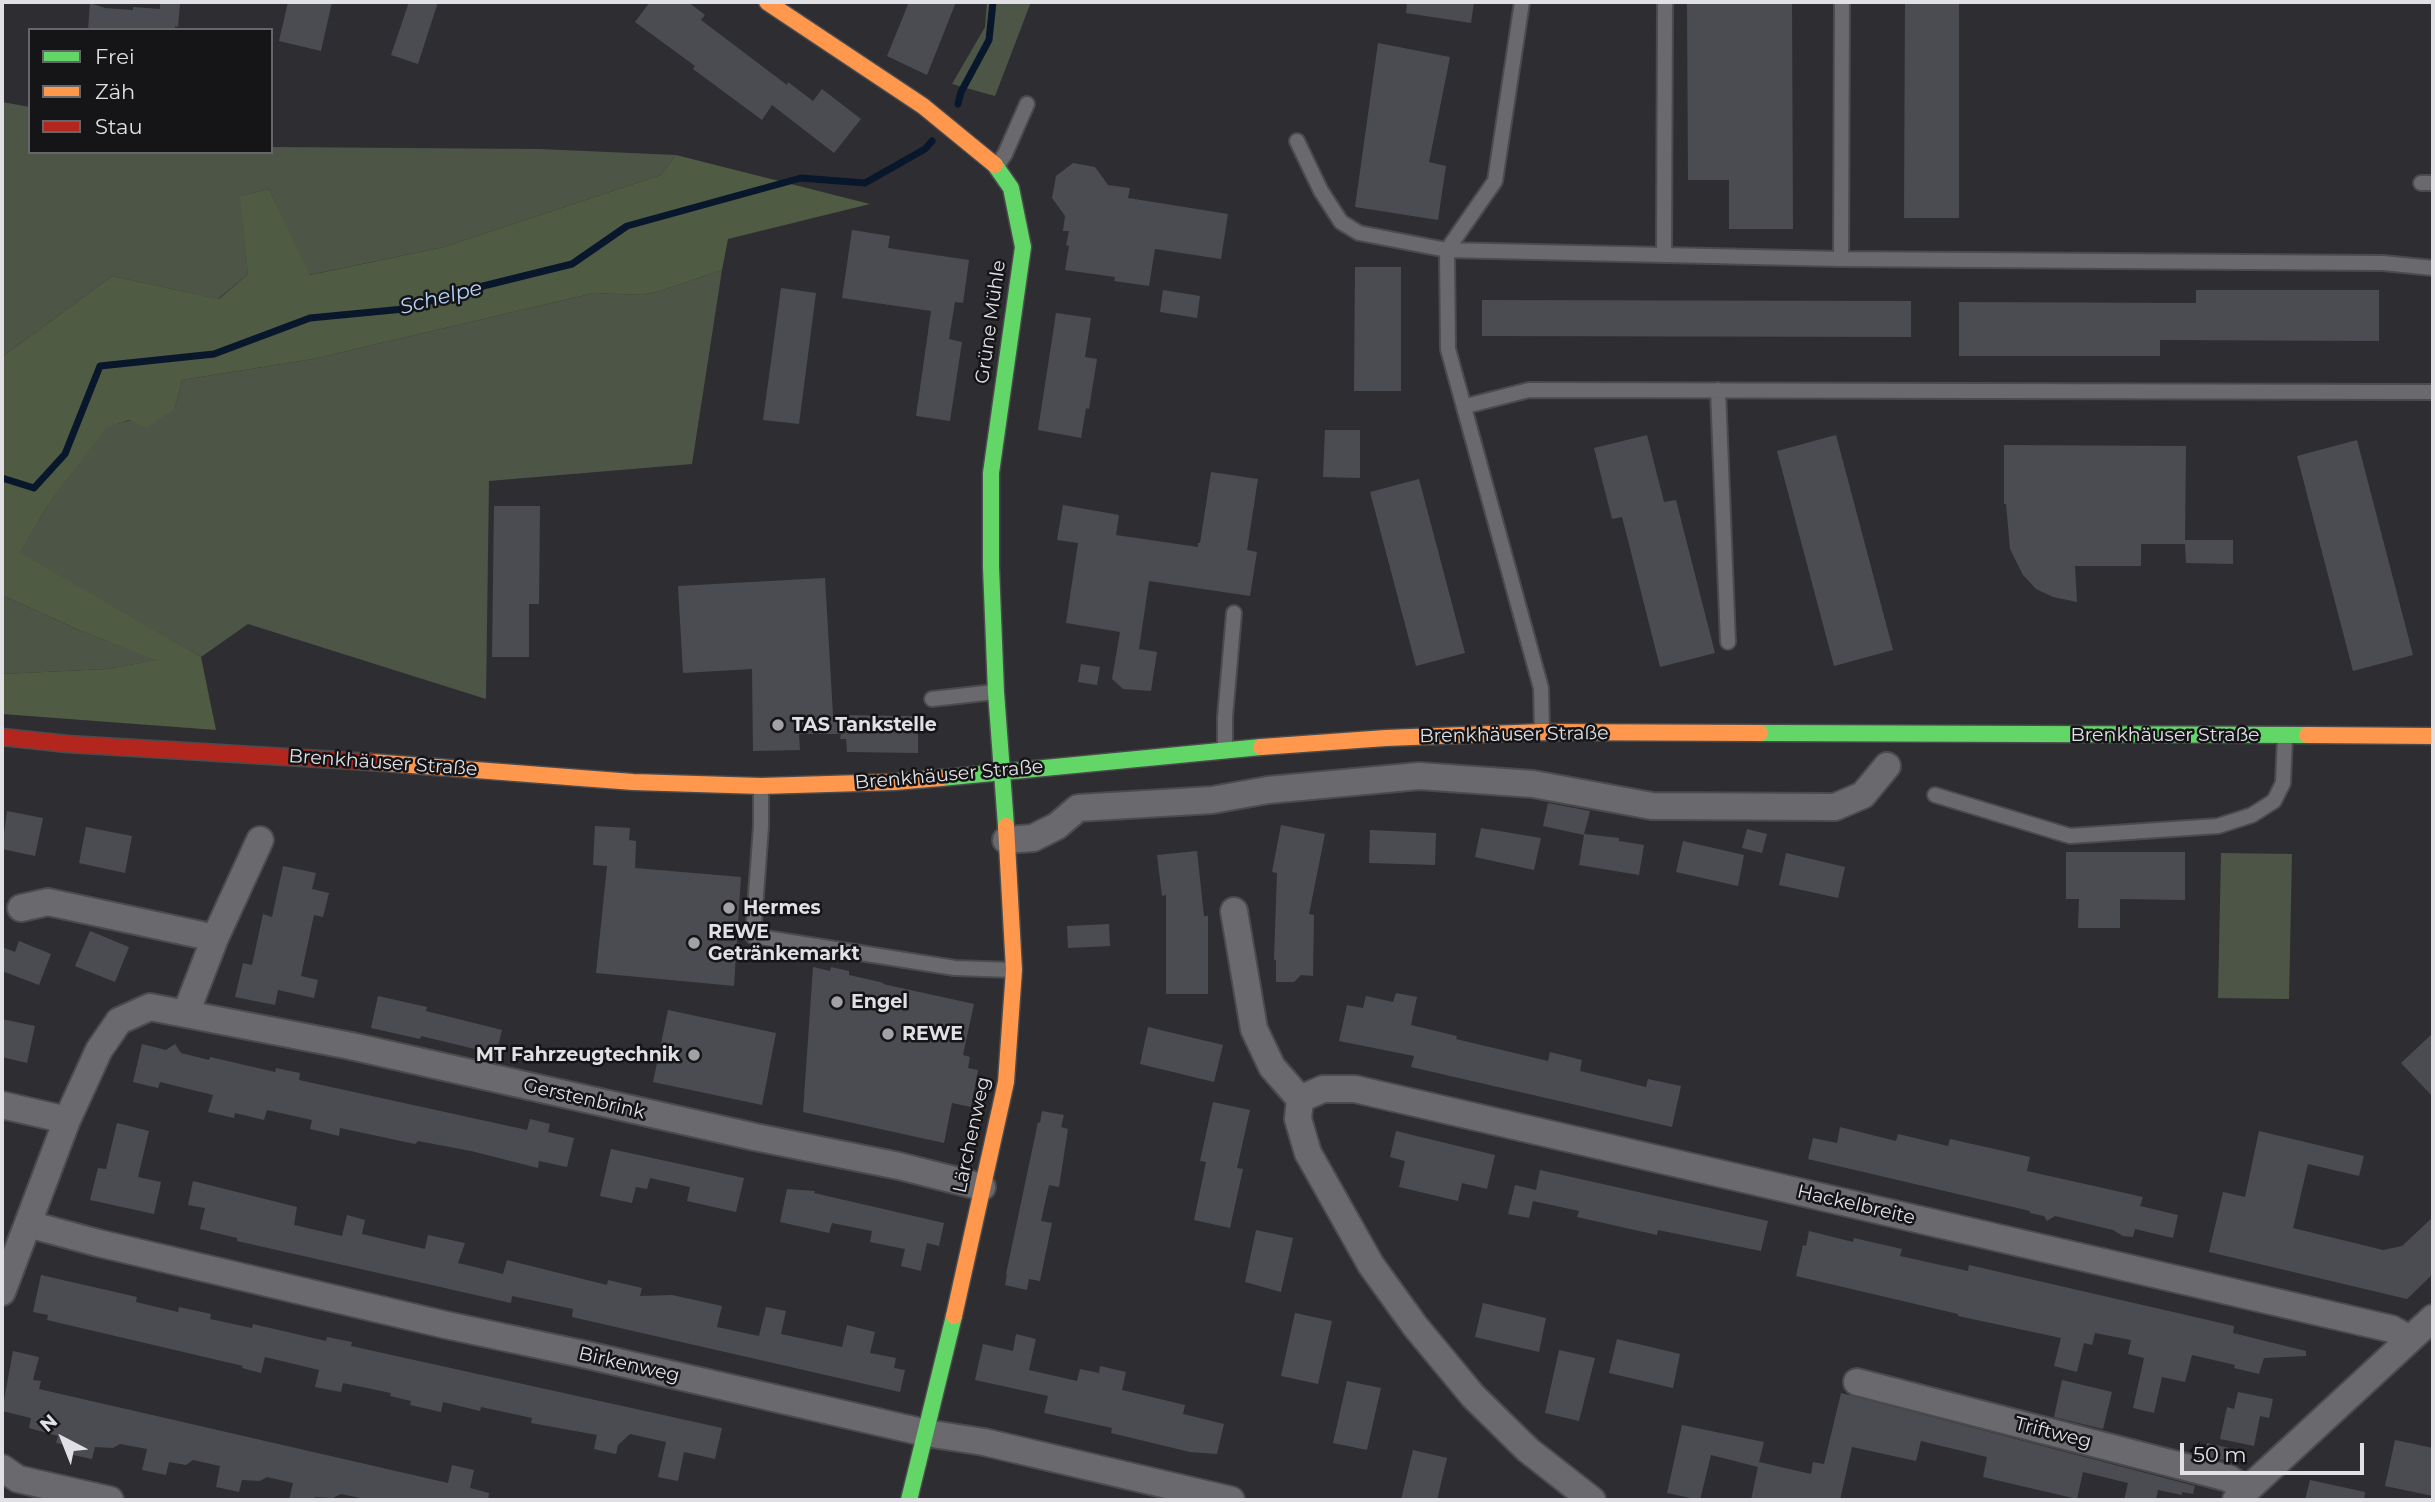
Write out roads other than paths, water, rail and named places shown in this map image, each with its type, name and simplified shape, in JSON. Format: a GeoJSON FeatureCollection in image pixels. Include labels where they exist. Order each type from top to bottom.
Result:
{"type":"FeatureCollection","features":[{"type":"Feature","properties":{"kind":"main road","name":"Grüne Mühle"},"geometry":{"type":"LineString","coordinates":[[768,2],[923,106],[997,166],[1011,188],[1023,247],[991,473],[991,567],[1001,771]]}},
{"type":"Feature","properties":{"kind":"main road","name":"Brenkhäuser Straße"},"geometry":{"type":"LineString","coordinates":[[2,737],[68,744],[373,761],[633,782],[761,786],[895,782],[1225,750],[1386,738],[1542,732],[1892,750],[2285,736],[2433,736]]}},
{"type":"Feature","properties":{"kind":"main road","name":"Lärchenweg"},"geometry":{"type":"LineString","coordinates":[[909,1500],[1006,1082],[1014,970],[1001,771]]}},
{"type":"Feature","properties":{"kind":"street","name":"Brenkhäuser Straße"},"geometry":{"type":"LineString","coordinates":[[1006,840],[1033,838],[1057,826],[1078,808],[1212,800],[1268,790],[1419,776],[1533,784],[1652,806],[1835,807],[1863,794],[1892,750]]}},
{"type":"Feature","properties":{"kind":"street"},"geometry":{"type":"LineString","coordinates":[[186,1013],[215,938],[260,840]]}},
{"type":"Feature","properties":{"kind":"street"},"geometry":{"type":"LineString","coordinates":[[21,908],[48,902],[215,938]]}},
{"type":"Feature","properties":{"kind":"street"},"geometry":{"type":"LineString","coordinates":[[1234,911],[1254,1029],[1272,1067],[1300,1100],[1298,1119],[1308,1153],[1371,1265],[1415,1326],[1473,1396],[1528,1450],[1592,1500]]}},
{"type":"Feature","properties":{"kind":"street","name":"Gerstenbrink"},"geometry":{"type":"LineString","coordinates":[[2,1292],[67,1120],[99,1050],[119,1021],[150,1007],[351,1046],[898,1166],[982,1187]]}},
{"type":"Feature","properties":{"kind":"street","name":"Hackelbreite"},"geometry":{"type":"LineString","coordinates":[[1300,1100],[1323,1089],[1355,1088],[2392,1329],[2410,1339]]}},
{"type":"Feature","properties":{"kind":"street"},"geometry":{"type":"LineString","coordinates":[[2,1105],[67,1120]]}},
{"type":"Feature","properties":{"kind":"street","name":"Birkenweg"},"geometry":{"type":"LineString","coordinates":[[28,1224],[446,1325],[1231,1500]]}},
{"type":"Feature","properties":{"kind":"street","name":"Triftweg"},"geometry":{"type":"LineString","coordinates":[[1857,1382],[2228,1478],[2241,1495],[2433,1318]]}},
{"type":"Feature","properties":{"kind":"street"},"geometry":{"type":"LineString","coordinates":[[2,1468],[18,1479],[110,1500]]}},
{"type":"Feature","properties":{"kind":"lane"},"geometry":{"type":"LineString","coordinates":[[1522,2],[1495,181],[1447,250],[1448,349],[1541,688],[1542,732]]}},
{"type":"Feature","properties":{"kind":"lane"},"geometry":{"type":"LineString","coordinates":[[1664,254],[1665,2]]}},
{"type":"Feature","properties":{"kind":"lane"},"geometry":{"type":"LineString","coordinates":[[1842,2],[1842,258]]}},
{"type":"Feature","properties":{"kind":"lane"},"geometry":{"type":"LineString","coordinates":[[997,166],[1027,104]]}},
{"type":"Feature","properties":{"kind":"lane"},"geometry":{"type":"LineString","coordinates":[[1297,141],[1321,191],[1341,222],[1359,233],[1447,250],[1842,258],[2383,263],[2433,268]]}},
{"type":"Feature","properties":{"kind":"lane"},"geometry":{"type":"LineString","coordinates":[[1465,406],[1529,390],[2433,392]]}},
{"type":"Feature","properties":{"kind":"lane"},"geometry":{"type":"LineString","coordinates":[[1718,390],[1728,642]]}},
{"type":"Feature","properties":{"kind":"lane"},"geometry":{"type":"LineString","coordinates":[[1225,750],[1225,717],[1234,613]]}},
{"type":"Feature","properties":{"kind":"lane"},"geometry":{"type":"LineString","coordinates":[[932,699],[996,692]]}},
{"type":"Feature","properties":{"kind":"lane"},"geometry":{"type":"LineString","coordinates":[[1935,795],[2070,836],[2218,826],[2252,815],[2274,801],[2283,783],[2285,736]]}},
{"type":"Feature","properties":{"kind":"lane"},"geometry":{"type":"LineString","coordinates":[[761,786],[761,826],[753,936],[955,968],[1014,970]]}},
{"type":"Feature","properties":{"kind":"waterway","name":"Schelpe"},"geometry":{"type":"LineString","coordinates":[[958,104],[961,92],[989,40],[993,2]]}},
{"type":"Feature","properties":{"kind":"waterway","name":"Schelpe"},"geometry":{"type":"LineString","coordinates":[[2,478],[34,488],[65,454],[100,366],[214,354],[310,318],[404,309],[572,264],[627,226],[801,178],[865,183],[925,149],[932,141]]}},
{"type":"Feature","properties":{"kind":"place","name":"TAS Tankstelle"},"geometry":{"type":"Point","coordinates":[778,725]}},
{"type":"Feature","properties":{"kind":"place","name":"Hermes"},"geometry":{"type":"Point","coordinates":[729,908]}},
{"type":"Feature","properties":{"kind":"place","name":"REWE Getränkemarkt"},"geometry":{"type":"Point","coordinates":[694,943]}},
{"type":"Feature","properties":{"kind":"place","name":"Engel"},"geometry":{"type":"Point","coordinates":[837,1002]}},
{"type":"Feature","properties":{"kind":"place","name":"REWE"},"geometry":{"type":"Point","coordinates":[888,1034]}},
{"type":"Feature","properties":{"kind":"place","name":"MT Fahrzeugtechnik"},"geometry":{"type":"Point","coordinates":[694,1055]}}]}
